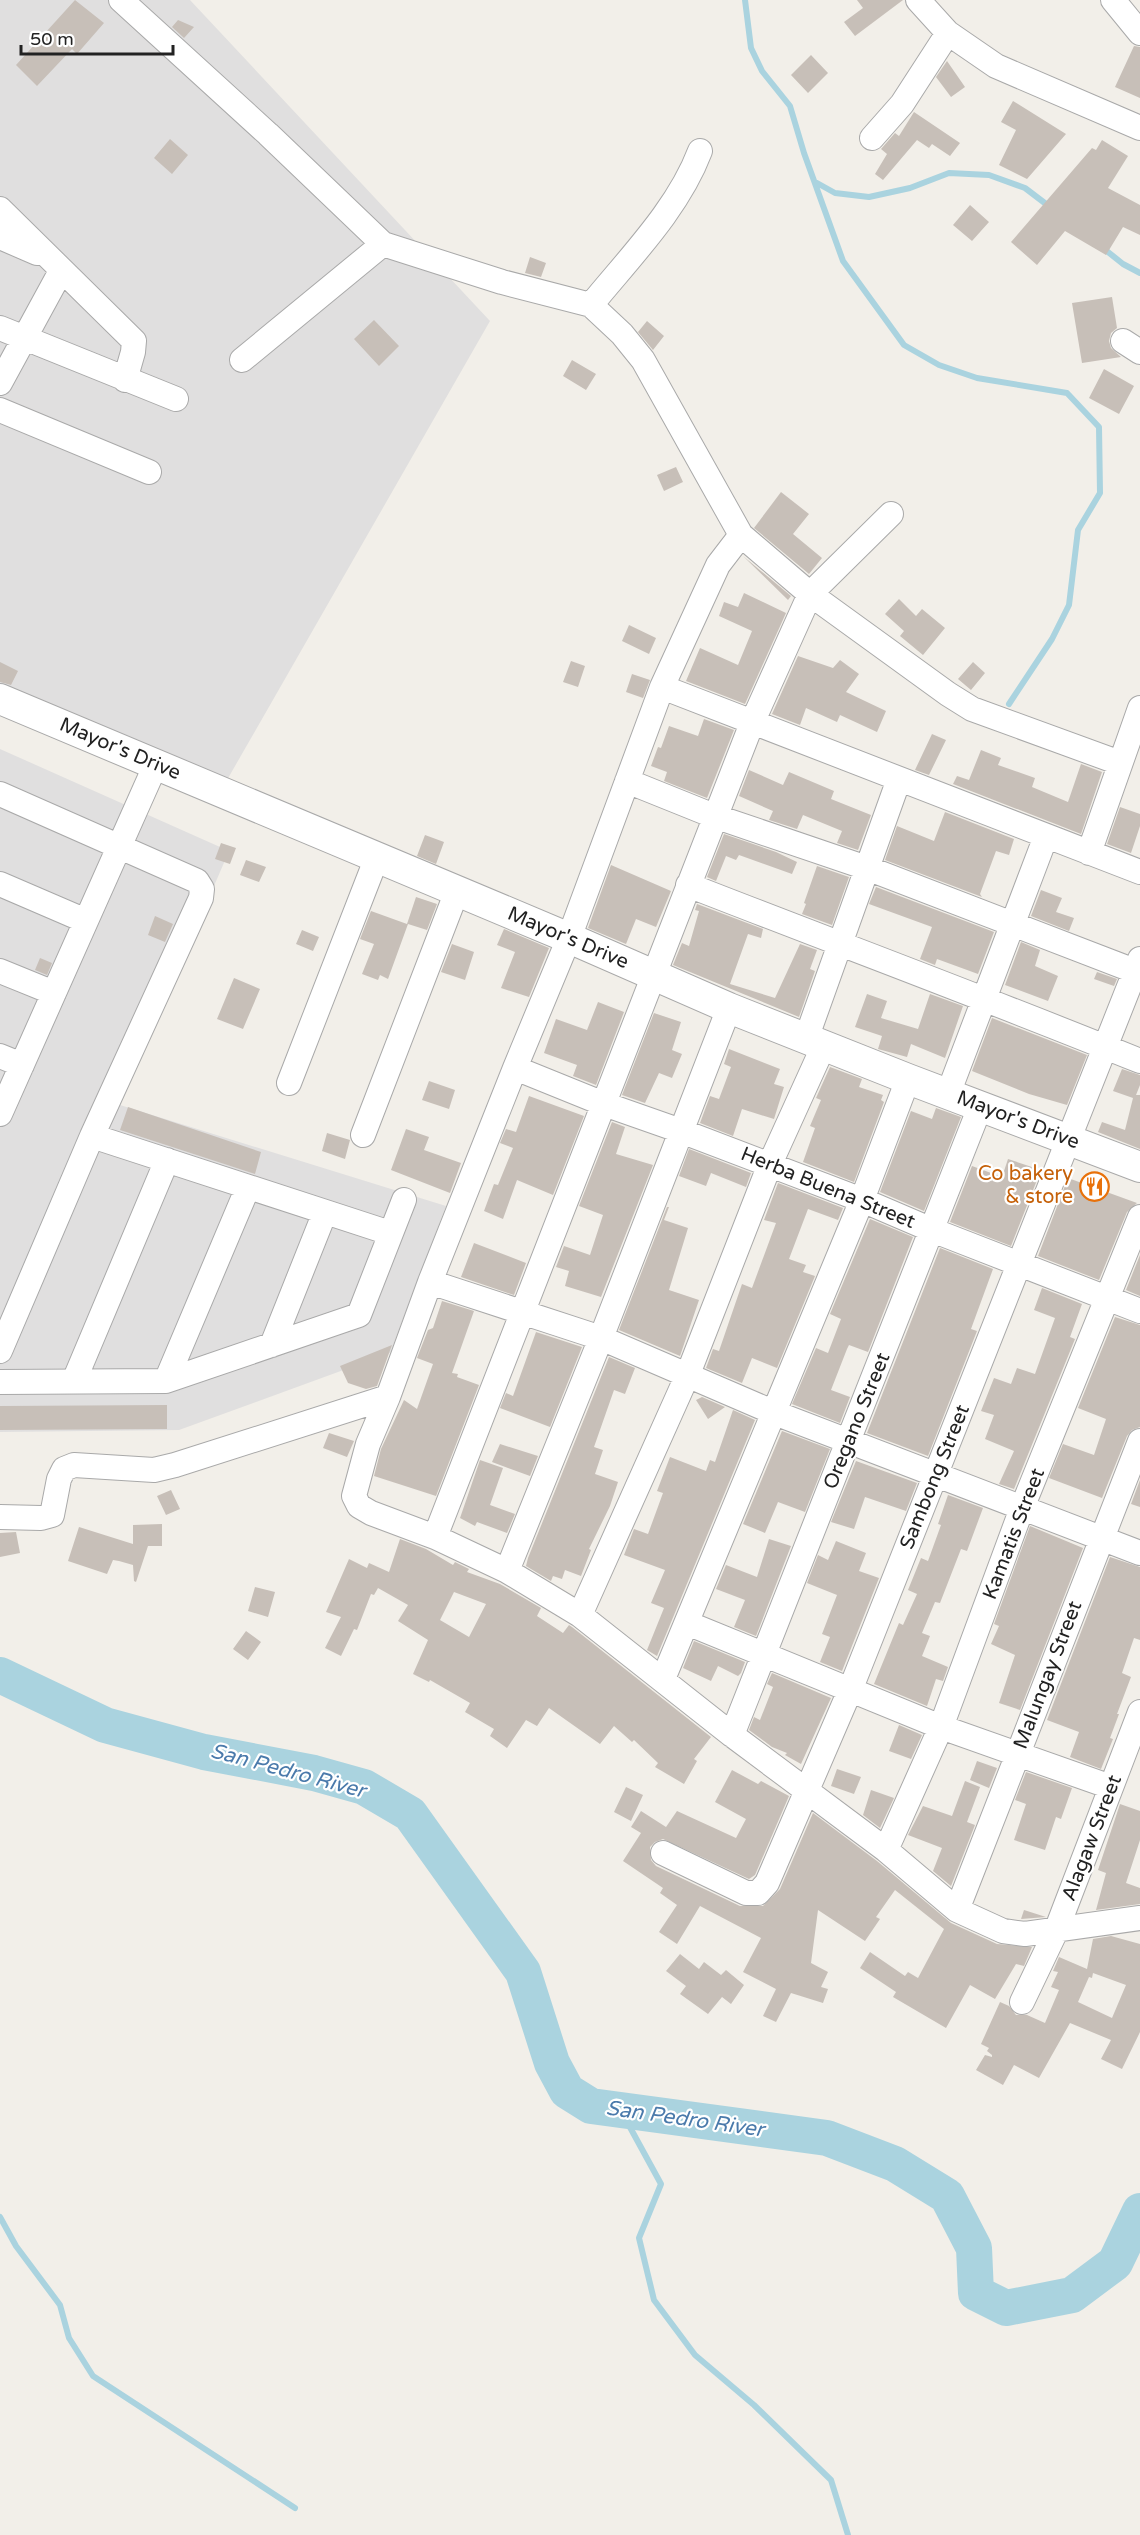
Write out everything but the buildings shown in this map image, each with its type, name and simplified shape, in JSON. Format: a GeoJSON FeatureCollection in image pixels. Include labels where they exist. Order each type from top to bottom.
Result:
{"type":"FeatureCollection","features":[{"type":"Feature","properties":{"kind":"street"},"geometry":{"type":"LineString","coordinates":[[121,0],[268,134],[383,244],[502,282],[591,305],[622,334],[643,360],[741,535],[810,594],[972,709],[1120,763]]}},
{"type":"Feature","properties":{"kind":"street"},"geometry":{"type":"LineString","coordinates":[[918,0],[948,33],[996,66],[1140,129]]}},
{"type":"Feature","properties":{"kind":"street"},"geometry":{"type":"LineString","coordinates":[[1113,0],[1140,33]]}},
{"type":"Feature","properties":{"kind":"street"},"geometry":{"type":"LineString","coordinates":[[872,138],[902,104],[948,33]]}},
{"type":"Feature","properties":{"kind":"street"},"geometry":{"type":"LineString","coordinates":[[591,305],[677,195],[700,151]]}},
{"type":"Feature","properties":{"kind":"street"},"geometry":{"type":"LineString","coordinates":[[0,209],[134,341],[125,380]]}},
{"type":"Feature","properties":{"kind":"street"},"geometry":{"type":"LineString","coordinates":[[0,237],[55,264]]}},
{"type":"Feature","properties":{"kind":"street"},"geometry":{"type":"LineString","coordinates":[[242,360],[383,244]]}},
{"type":"Feature","properties":{"kind":"street"},"geometry":{"type":"LineString","coordinates":[[0,383],[24,338],[55,264]]}},
{"type":"Feature","properties":{"kind":"street"},"geometry":{"type":"LineString","coordinates":[[0,328],[176,399]]}},
{"type":"Feature","properties":{"kind":"street"},"geometry":{"type":"LineString","coordinates":[[0,410],[149,471]]}},
{"type":"Feature","properties":{"kind":"street"},"geometry":{"type":"LineString","coordinates":[[435,1536],[752,723],[810,594],[891,514]]}},
{"type":"Feature","properties":{"kind":"street"},"geometry":{"type":"LineString","coordinates":[[741,535],[718,565],[662,687],[569,938],[515,1068],[368,1444],[354,1496],[359,1506],[371,1513],[435,1536],[507,1571],[580,1615],[732,1735],[886,1850],[957,1910],[1003,1931],[1025,1934],[1140,1918]]}},
{"type":"Feature","properties":{"kind":"street"},"geometry":{"type":"LineString","coordinates":[[662,687],[1140,872]]}},
{"type":"Feature","properties":{"kind":"street","name":"Mayor's Drive"},"geometry":{"type":"LineString","coordinates":[[0,699],[569,938],[729,1008],[1140,1167]]}},
{"type":"Feature","properties":{"kind":"street"},"geometry":{"type":"LineString","coordinates":[[1089,853],[1140,708]]}},
{"type":"Feature","properties":{"kind":"street"},"geometry":{"type":"LineString","coordinates":[[0,1114],[11,1060],[54,993],[156,764]]}},
{"type":"Feature","properties":{"kind":"street"},"geometry":{"type":"LineString","coordinates":[[580,1615],[688,1374],[770,1164],[815,1042],[840,945],[899,779]]}},
{"type":"Feature","properties":{"kind":"street"},"geometry":{"type":"LineString","coordinates":[[627,781],[714,816],[867,868],[1014,924],[1138,967]]}},
{"type":"Feature","properties":{"kind":"street"},"geometry":{"type":"LineString","coordinates":[[0,794],[198,881],[202,889],[201,898],[92,1136],[0,1351]]}},
{"type":"Feature","properties":{"kind":"street"},"geometry":{"type":"LineString","coordinates":[[948,1094],[1046,836]]}},
{"type":"Feature","properties":{"kind":"street"},"geometry":{"type":"LineString","coordinates":[[289,1083],[377,857]]}},
{"type":"Feature","properties":{"kind":"street"},"geometry":{"type":"LineString","coordinates":[[0,884],[86,921]]}},
{"type":"Feature","properties":{"kind":"street"},"geometry":{"type":"LineString","coordinates":[[688,885],[1140,1060]]}},
{"type":"Feature","properties":{"kind":"street"},"geometry":{"type":"LineString","coordinates":[[363,1135],[457,891]]}},
{"type":"Feature","properties":{"kind":"street","name":"Sambong Street"},"geometry":{"type":"LineString","coordinates":[[663,1853],[746,1893],[759,1893],[767,1883],[851,1688],[1138,967]]}},
{"type":"Feature","properties":{"kind":"street"},"geometry":{"type":"LineString","coordinates":[[0,971],[54,993]]}},
{"type":"Feature","properties":{"kind":"street"},"geometry":{"type":"LineString","coordinates":[[507,1571],[601,1338],[729,1008]]}},
{"type":"Feature","properties":{"kind":"street","name":"Herba Buena Street"},"geometry":{"type":"LineString","coordinates":[[515,1068],[604,1104],[770,1164],[1140,1311]]}},
{"type":"Feature","properties":{"kind":"street"},"geometry":{"type":"LineString","coordinates":[[663,1679],[862,1200],[908,1079]]}},
{"type":"Feature","properties":{"kind":"street","name":"Oregano Street"},"geometry":{"type":"LineString","coordinates":[[732,1735],[980,1107]]}},
{"type":"Feature","properties":{"kind":"street"},"geometry":{"type":"LineString","coordinates":[[92,1136],[390,1233]]}},
{"type":"Feature","properties":{"kind":"street"},"geometry":{"type":"LineString","coordinates":[[74,1381],[167,1160]]}},
{"type":"Feature","properties":{"kind":"street"},"geometry":{"type":"LineString","coordinates":[[166,1381],[248,1187]]}},
{"type":"Feature","properties":{"kind":"street"},"geometry":{"type":"LineString","coordinates":[[0,1382],[166,1381],[359,1316],[404,1200]]}},
{"type":"Feature","properties":{"kind":"street"},"geometry":{"type":"LineString","coordinates":[[272,1345],[325,1212]]}},
{"type":"Feature","properties":{"kind":"street","name":"Kamatis Street"},"geometry":{"type":"LineString","coordinates":[[886,1850],[941,1727],[1023,1508],[1140,1217]]}},
{"type":"Feature","properties":{"kind":"street"},"geometry":{"type":"LineString","coordinates":[[430,1282],[601,1338],[775,1413],[1140,1553]]}},
{"type":"Feature","properties":{"kind":"street"},"geometry":{"type":"LineString","coordinates":[[0,1517],[41,1518],[52,1515],[59,1479],[64,1469],[74,1465],[154,1470],[388,1397]]}},
{"type":"Feature","properties":{"kind":"street","name":"Malungay Street"},"geometry":{"type":"LineString","coordinates":[[957,1910],[1140,1441]]}},
{"type":"Feature","properties":{"kind":"street"},"geometry":{"type":"LineString","coordinates":[[687,1623],[851,1688],[941,1727],[1111,1787]]}},
{"type":"Feature","properties":{"kind":"street","name":"Alagaw Street"},"geometry":{"type":"LineString","coordinates":[[1022,2002],[1056,1931],[1140,1712]]}},
{"type":"Feature","properties":{"kind":"shaded area"},"geometry":{"type":"Polygon","coordinates":[[[0,0],[190,0],[490,321],[223,787],[0,689],[0,0]]]}},
{"type":"Feature","properties":{"kind":"shaded area"},"geometry":{"type":"Polygon","coordinates":[[[0,749],[229,851],[120,1105],[446,1206],[390,1353],[179,1430],[0,1432],[0,749]]]}},
{"type":"Feature","properties":{"kind":"waterway"},"geometry":{"type":"LineString","coordinates":[[745,0],[751,48],[762,71],[790,106],[804,153],[843,261],[904,345],[939,365],[977,378],[1067,393],[1099,427],[1100,493],[1078,530],[1069,605],[1052,639],[1009,704]]}},
{"type":"Feature","properties":{"kind":"waterway"},"geometry":{"type":"LineString","coordinates":[[817,183],[835,193],[869,197],[910,188],[949,173],[989,175],[1025,188],[1050,207]]}},
{"type":"Feature","properties":{"kind":"waterway"},"geometry":{"type":"LineString","coordinates":[[1103,248],[1123,264],[1140,273]]}},
{"type":"Feature","properties":{"kind":"waterway","name":"San Pedro River"},"geometry":{"type":"LineString","coordinates":[[0,1675],[105,1725],[204,1752],[314,1773],[364,1787],[410,1814],[523,1972],[552,2063],[567,2091],[591,2106],[827,2138],[895,2164],[947,2196],[974,2248],[976,2293],[1006,2308],[1072,2295],[1115,2263],[1140,2211]]}},
{"type":"Feature","properties":{"kind":"waterway"},"geometry":{"type":"LineString","coordinates":[[620,2109],[661,2184],[639,2238],[654,2300],[695,2355],[754,2405],[831,2480],[848,2535]]}},
{"type":"Feature","properties":{"kind":"waterway"},"geometry":{"type":"LineString","coordinates":[[0,2217],[16,2246],[60,2305],[69,2338],[93,2376],[295,2508]]}},
{"type":"Feature","properties":{"kind":"place","name":"Co bakery & store"},"geometry":{"type":"Point","coordinates":[1094,1186]}}]}
